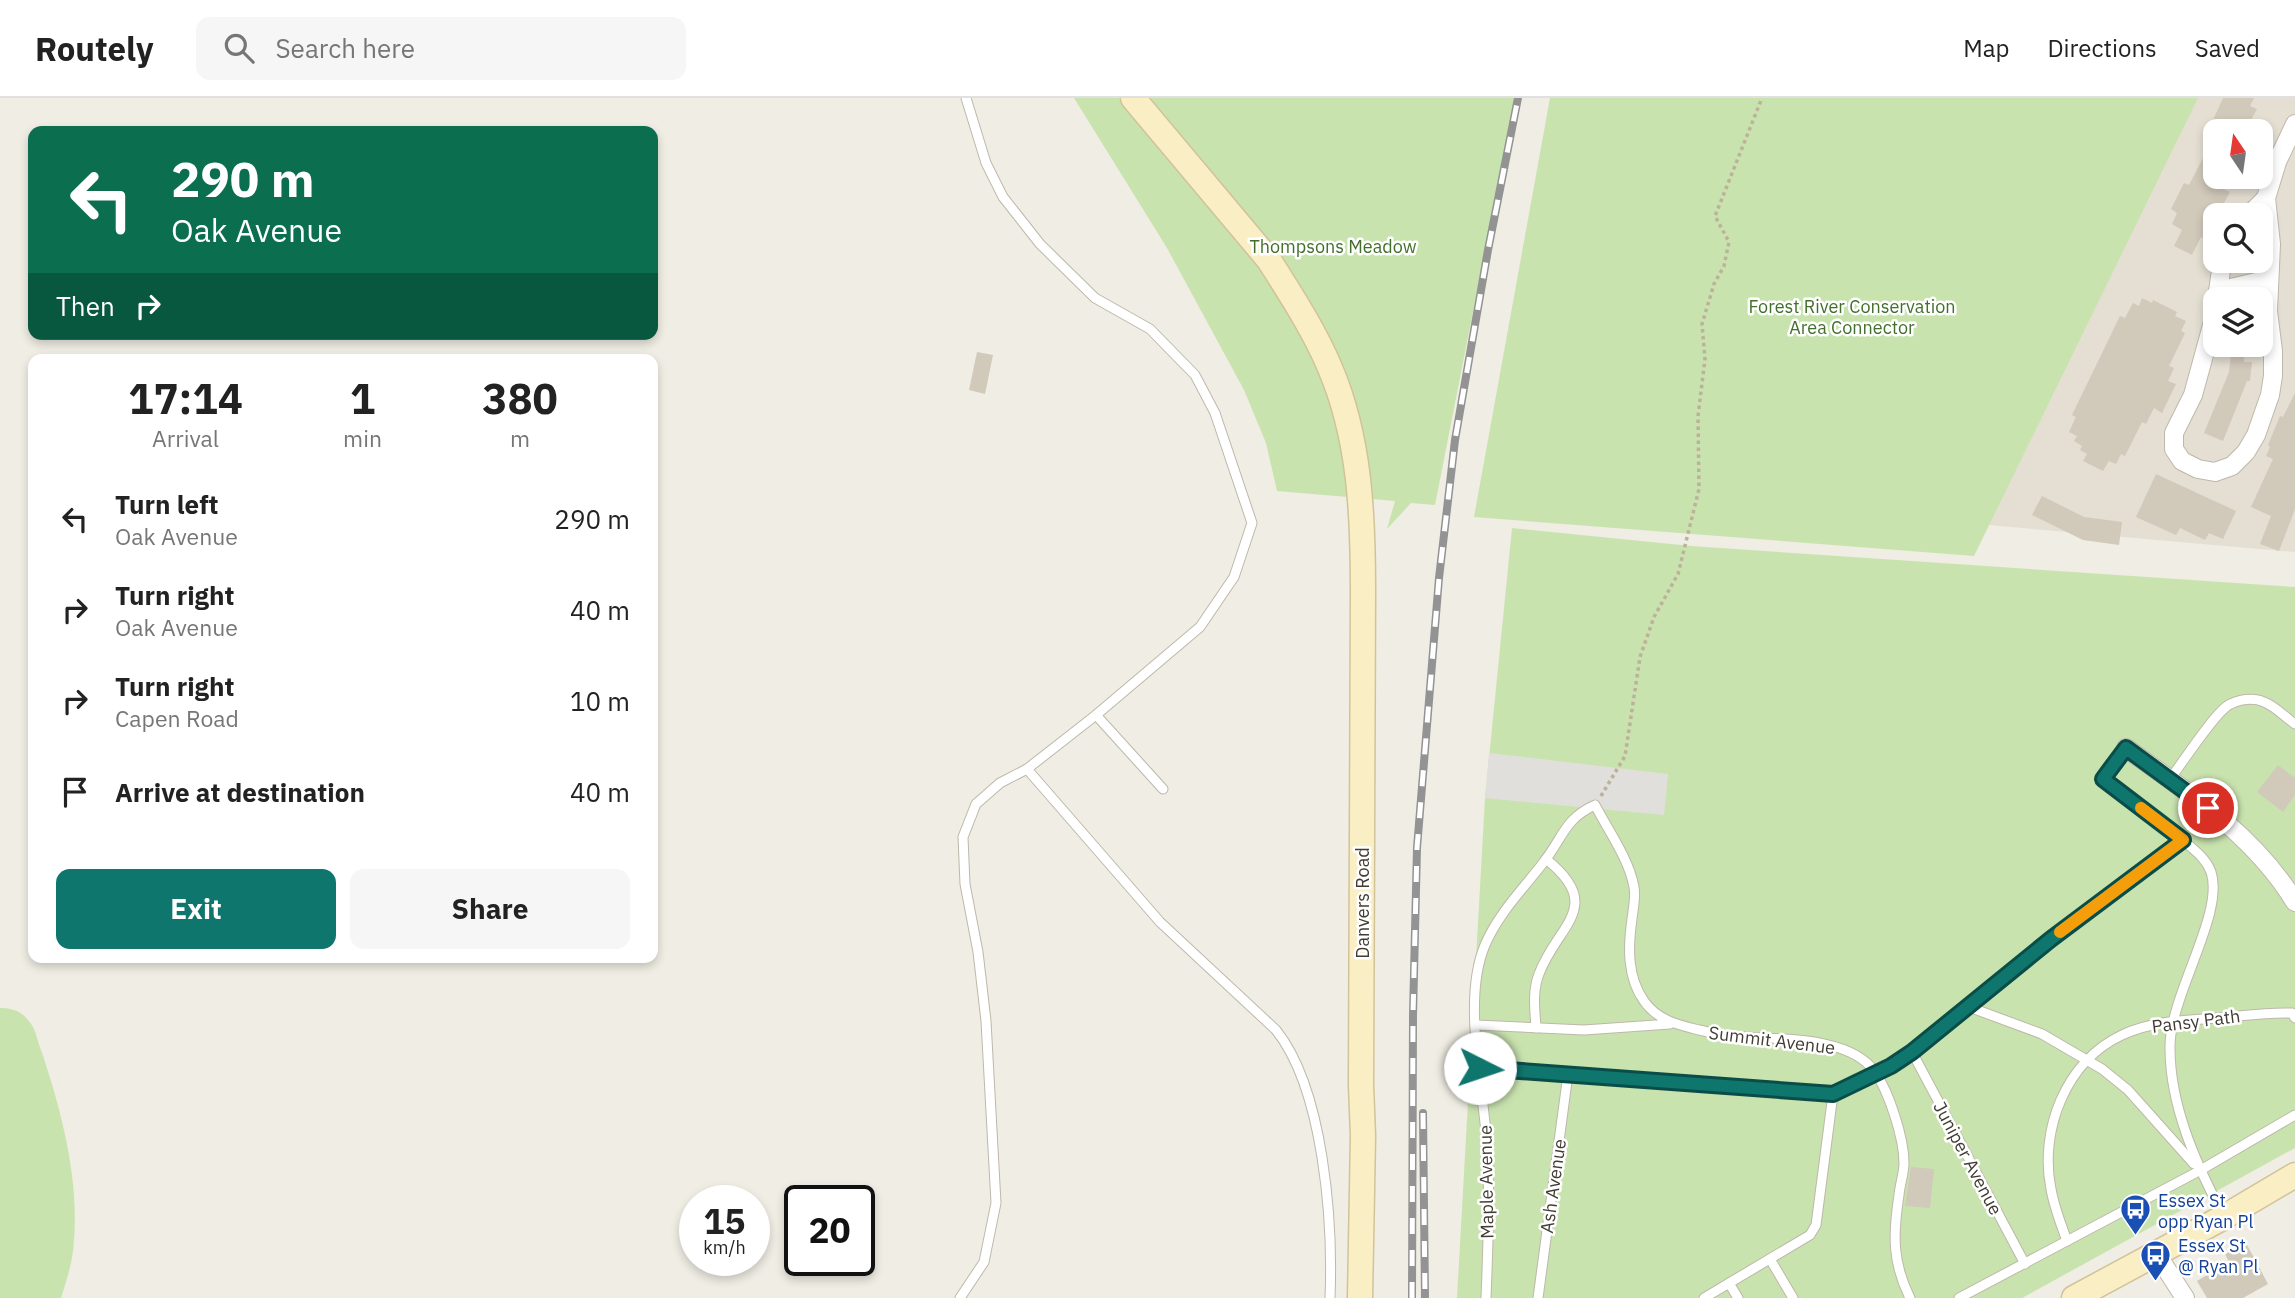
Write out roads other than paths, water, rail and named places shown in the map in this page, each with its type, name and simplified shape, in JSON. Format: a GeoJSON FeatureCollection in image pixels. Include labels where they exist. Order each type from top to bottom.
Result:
{"type":"FeatureCollection","features":[{"type":"Feature","properties":{"kind":"street","name":"Danvers Road"},"geometry":{"type":"LineString","coordinates":[[1133,98],[1269,260],[1318,341],[1331,370],[1347,422],[1362,508],[1363,1136],[1360,1298]]}},
{"type":"Feature","properties":{"kind":"street"},"geometry":{"type":"LineString","coordinates":[[2269,287],[2270,244],[2266,198],[2277,162],[2295,124]]}},
{"type":"Feature","properties":{"kind":"street"},"geometry":{"type":"LineString","coordinates":[[2261,203],[2266,198]]}},
{"type":"Feature","properties":{"kind":"street"},"geometry":{"type":"LineString","coordinates":[[2244,287],[2269,279]]}},
{"type":"Feature","properties":{"kind":"street"},"geometry":{"type":"LineString","coordinates":[[2203,357],[2193,395],[2174,433],[2174,449],[2182,461],[2198,469],[2215,472],[2232,466],[2246,452],[2256,435],[2270,395],[2273,357]]}},
{"type":"Feature","properties":{"kind":"street"},"geometry":{"type":"LineString","coordinates":[[2126,748],[2228,823],[2261,855],[2295,902]]}},
{"type":"Feature","properties":{"kind":"street"},"geometry":{"type":"LineString","coordinates":[[2074,1298],[2224,1217],[2295,1175]]}},
{"type":"Feature","properties":{"kind":"street"},"geometry":{"type":"LineString","coordinates":[[2156,1253],[2185,1298]]}},
{"type":"Feature","properties":{"kind":"lane"},"geometry":{"type":"LineString","coordinates":[[960,1298],[984,1262],[996,1203],[986,1020],[978,952],[965,884],[963,836],[976,804],[1000,783],[1027,769],[1096,715],[1200,627],[1234,577],[1252,523],[1215,413],[1195,375],[1150,330],[1095,298],[1040,244],[1003,197],[986,163],[966,98]]}},
{"type":"Feature","properties":{"kind":"lane"},"geometry":{"type":"LineString","coordinates":[[2170,779],[2227,706],[2239,700],[2255,699],[2267,703],[2293,719]]}},
{"type":"Feature","properties":{"kind":"lane"},"geometry":{"type":"LineString","coordinates":[[1096,715],[1163,789]]}},
{"type":"Feature","properties":{"kind":"lane"},"geometry":{"type":"LineString","coordinates":[[2126,748],[2103,779],[2204,858],[2211,872],[2214,892],[2208,917],[2172,1021],[2169,1046],[2171,1073],[2183,1123],[2199,1171],[2224,1217]]}},
{"type":"Feature","properties":{"kind":"lane"},"geometry":{"type":"LineString","coordinates":[[1027,769],[1160,922],[1276,1030],[1289,1046],[1305,1087],[1322,1169],[1329,1231],[1330,1298]]}},
{"type":"Feature","properties":{"kind":"lane","name":"Maple Avenue"},"geometry":{"type":"LineString","coordinates":[[1486,1298],[1487,1158],[1476,1025],[1476,978],[1485,944],[1504,911],[1546,859],[1565,828],[1578,813],[1595,805]]}},
{"type":"Feature","properties":{"kind":"lane","name":"Summit Avenue"},"geometry":{"type":"LineString","coordinates":[[1595,805],[1624,860],[1634,888],[1629,942],[1630,964],[1636,986],[1645,1003],[1670,1024],[1726,1036],[1817,1042],[1843,1049],[1863,1059],[1876,1073],[1890,1105],[1904,1163],[1895,1218],[1894,1248],[1899,1277],[1910,1298]]}},
{"type":"Feature","properties":{"kind":"lane"},"geometry":{"type":"LineString","coordinates":[[1480,1068],[1833,1094],[1912,1052],[2051,939],[2183,840]]}},
{"type":"Feature","properties":{"kind":"lane"},"geometry":{"type":"LineString","coordinates":[[1536,1028],[1537,977],[1549,951],[1575,912],[1575,900],[1569,883],[1558,868],[1546,859]]}},
{"type":"Feature","properties":{"kind":"lane"},"geometry":{"type":"LineString","coordinates":[[1969,1007],[2042,1034],[2102,1069],[2128,1090],[2199,1171]]}},
{"type":"Feature","properties":{"kind":"lane","name":"Pansy Path"},"geometry":{"type":"LineString","coordinates":[[2067,1241],[2050,1188],[2048,1155],[2052,1122],[2063,1092],[2087,1060],[2105,1044],[2124,1034],[2172,1021],[2275,1012],[2292,1013],[2295,1018]]}},
{"type":"Feature","properties":{"kind":"lane"},"geometry":{"type":"LineString","coordinates":[[1476,1025],[1584,1030],[1670,1024]]}},
{"type":"Feature","properties":{"kind":"lane","name":"Juniper Avenue"},"geometry":{"type":"LineString","coordinates":[[1912,1052],[2025,1264]]}},
{"type":"Feature","properties":{"kind":"lane","name":"Ash Avenue"},"geometry":{"type":"LineString","coordinates":[[1538,1298],[1568,1074]]}},
{"type":"Feature","properties":{"kind":"lane"},"geometry":{"type":"LineString","coordinates":[[1704,1298],[1810,1235],[1816,1225],[1833,1094]]}},
{"type":"Feature","properties":{"kind":"lane"},"geometry":{"type":"LineString","coordinates":[[1959,1298],[2199,1171],[2295,1115]]}},
{"type":"Feature","properties":{"kind":"lane"},"geometry":{"type":"LineString","coordinates":[[1770,1259],[1793,1298]]}},
{"type":"Feature","properties":{"kind":"lane"},"geometry":{"type":"LineString","coordinates":[[1729,1283],[1738,1298]]}},
{"type":"Feature","properties":{"kind":"railway"},"geometry":{"type":"LineString","coordinates":[[1412,1298],[1413,1015],[1417,848],[1439,578],[1455,440],[1518,98]]}},
{"type":"Feature","properties":{"kind":"railway"},"geometry":{"type":"LineString","coordinates":[[1423,1113],[1425,1298]]}},
{"type":"Feature","properties":{"kind":"place","name":"Essex St opp Ryan Pl"},"geometry":{"type":"Point","coordinates":[2135,1237]}},
{"type":"Feature","properties":{"kind":"place","name":"Essex St @ Ryan Pl"},"geometry":{"type":"Point","coordinates":[2155,1282]}},
{"type":"Feature","properties":{"kind":"park label","name":"Thompsons Meadow"},"geometry":{"type":"Point","coordinates":[1333,246]}},
{"type":"Feature","properties":{"kind":"park label","name":"Forest River Conservation Area Connector"},"geometry":{"type":"Point","coordinates":[1852,316]}}]}
